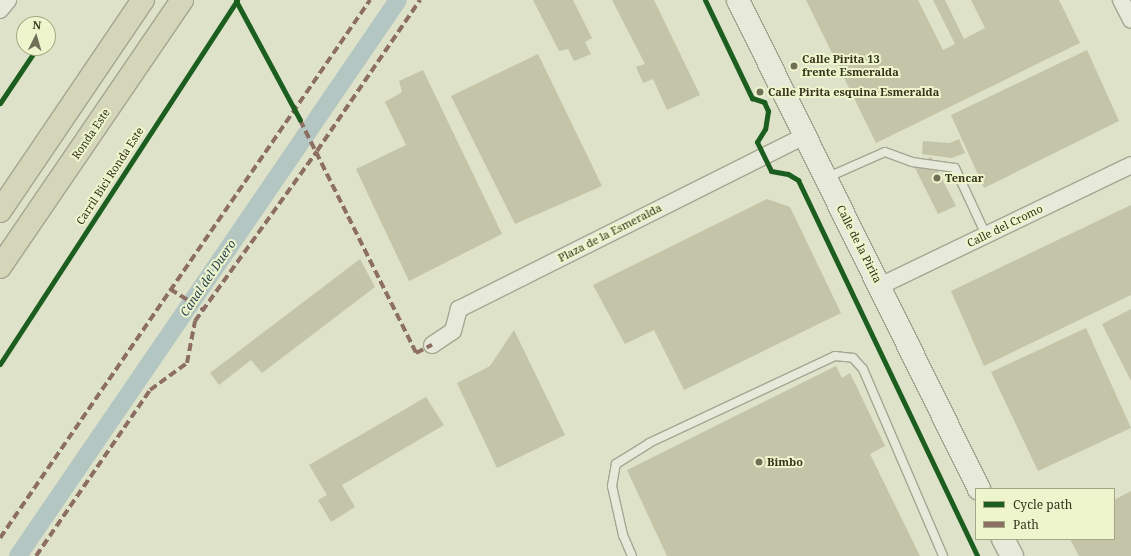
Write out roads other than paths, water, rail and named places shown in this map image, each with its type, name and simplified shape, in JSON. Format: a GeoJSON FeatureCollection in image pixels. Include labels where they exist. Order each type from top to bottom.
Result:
{"type":"FeatureCollection","features":[{"type":"Feature","properties":{"kind":"highway"},"geometry":{"type":"LineString","coordinates":[[0,211],[143,0]]}},
{"type":"Feature","properties":{"kind":"highway","name":"Ronda Este"},"geometry":{"type":"LineString","coordinates":[[0,267],[182,0]]}},
{"type":"Feature","properties":{"kind":"street"},"geometry":{"type":"LineString","coordinates":[[0,10],[8,0]]}},
{"type":"Feature","properties":{"kind":"street","name":"Calle de la Pirita"},"geometry":{"type":"LineString","coordinates":[[738,0],[979,488]]}},
{"type":"Feature","properties":{"kind":"street"},"geometry":{"type":"LineString","coordinates":[[1121,0],[1131,20]]}},
{"type":"Feature","properties":{"kind":"street","name":"Plaza de la Esmeralda"},"geometry":{"type":"LineString","coordinates":[[432,346],[453,331],[459,309],[805,136]]}},
{"type":"Feature","properties":{"kind":"street","name":"Calle del Cromo"},"geometry":{"type":"LineString","coordinates":[[880,286],[1131,165]]}},
{"type":"Feature","properties":{"kind":"street"},"geometry":{"type":"LineString","coordinates":[[1004,540],[1012,556]]}},
{"type":"Feature","properties":{"kind":"lane"},"geometry":{"type":"LineString","coordinates":[[826,178],[885,152],[912,162],[955,168],[986,235]]}},
{"type":"Feature","properties":{"kind":"lane"},"geometry":{"type":"LineString","coordinates":[[632,556],[623,535],[612,486],[616,464],[649,443],[835,356],[853,358],[863,369],[943,556]]}},
{"type":"Feature","properties":{"kind":"waterway","name":"Canal del Duero"},"geometry":{"type":"LineString","coordinates":[[18,556],[398,0]]}},
{"type":"Feature","properties":{"kind":"place","name":"Calle Pirita 13 frente Esmeralda"},"geometry":{"type":"Point","coordinates":[794,66]}},
{"type":"Feature","properties":{"kind":"place","name":"Calle Pirita esquina Esmeralda"},"geometry":{"type":"Point","coordinates":[760,92]}},
{"type":"Feature","properties":{"kind":"place","name":"Tencar"},"geometry":{"type":"Point","coordinates":[937,178]}},
{"type":"Feature","properties":{"kind":"place","name":"Bimbo"},"geometry":{"type":"Point","coordinates":[759,462]}}]}
